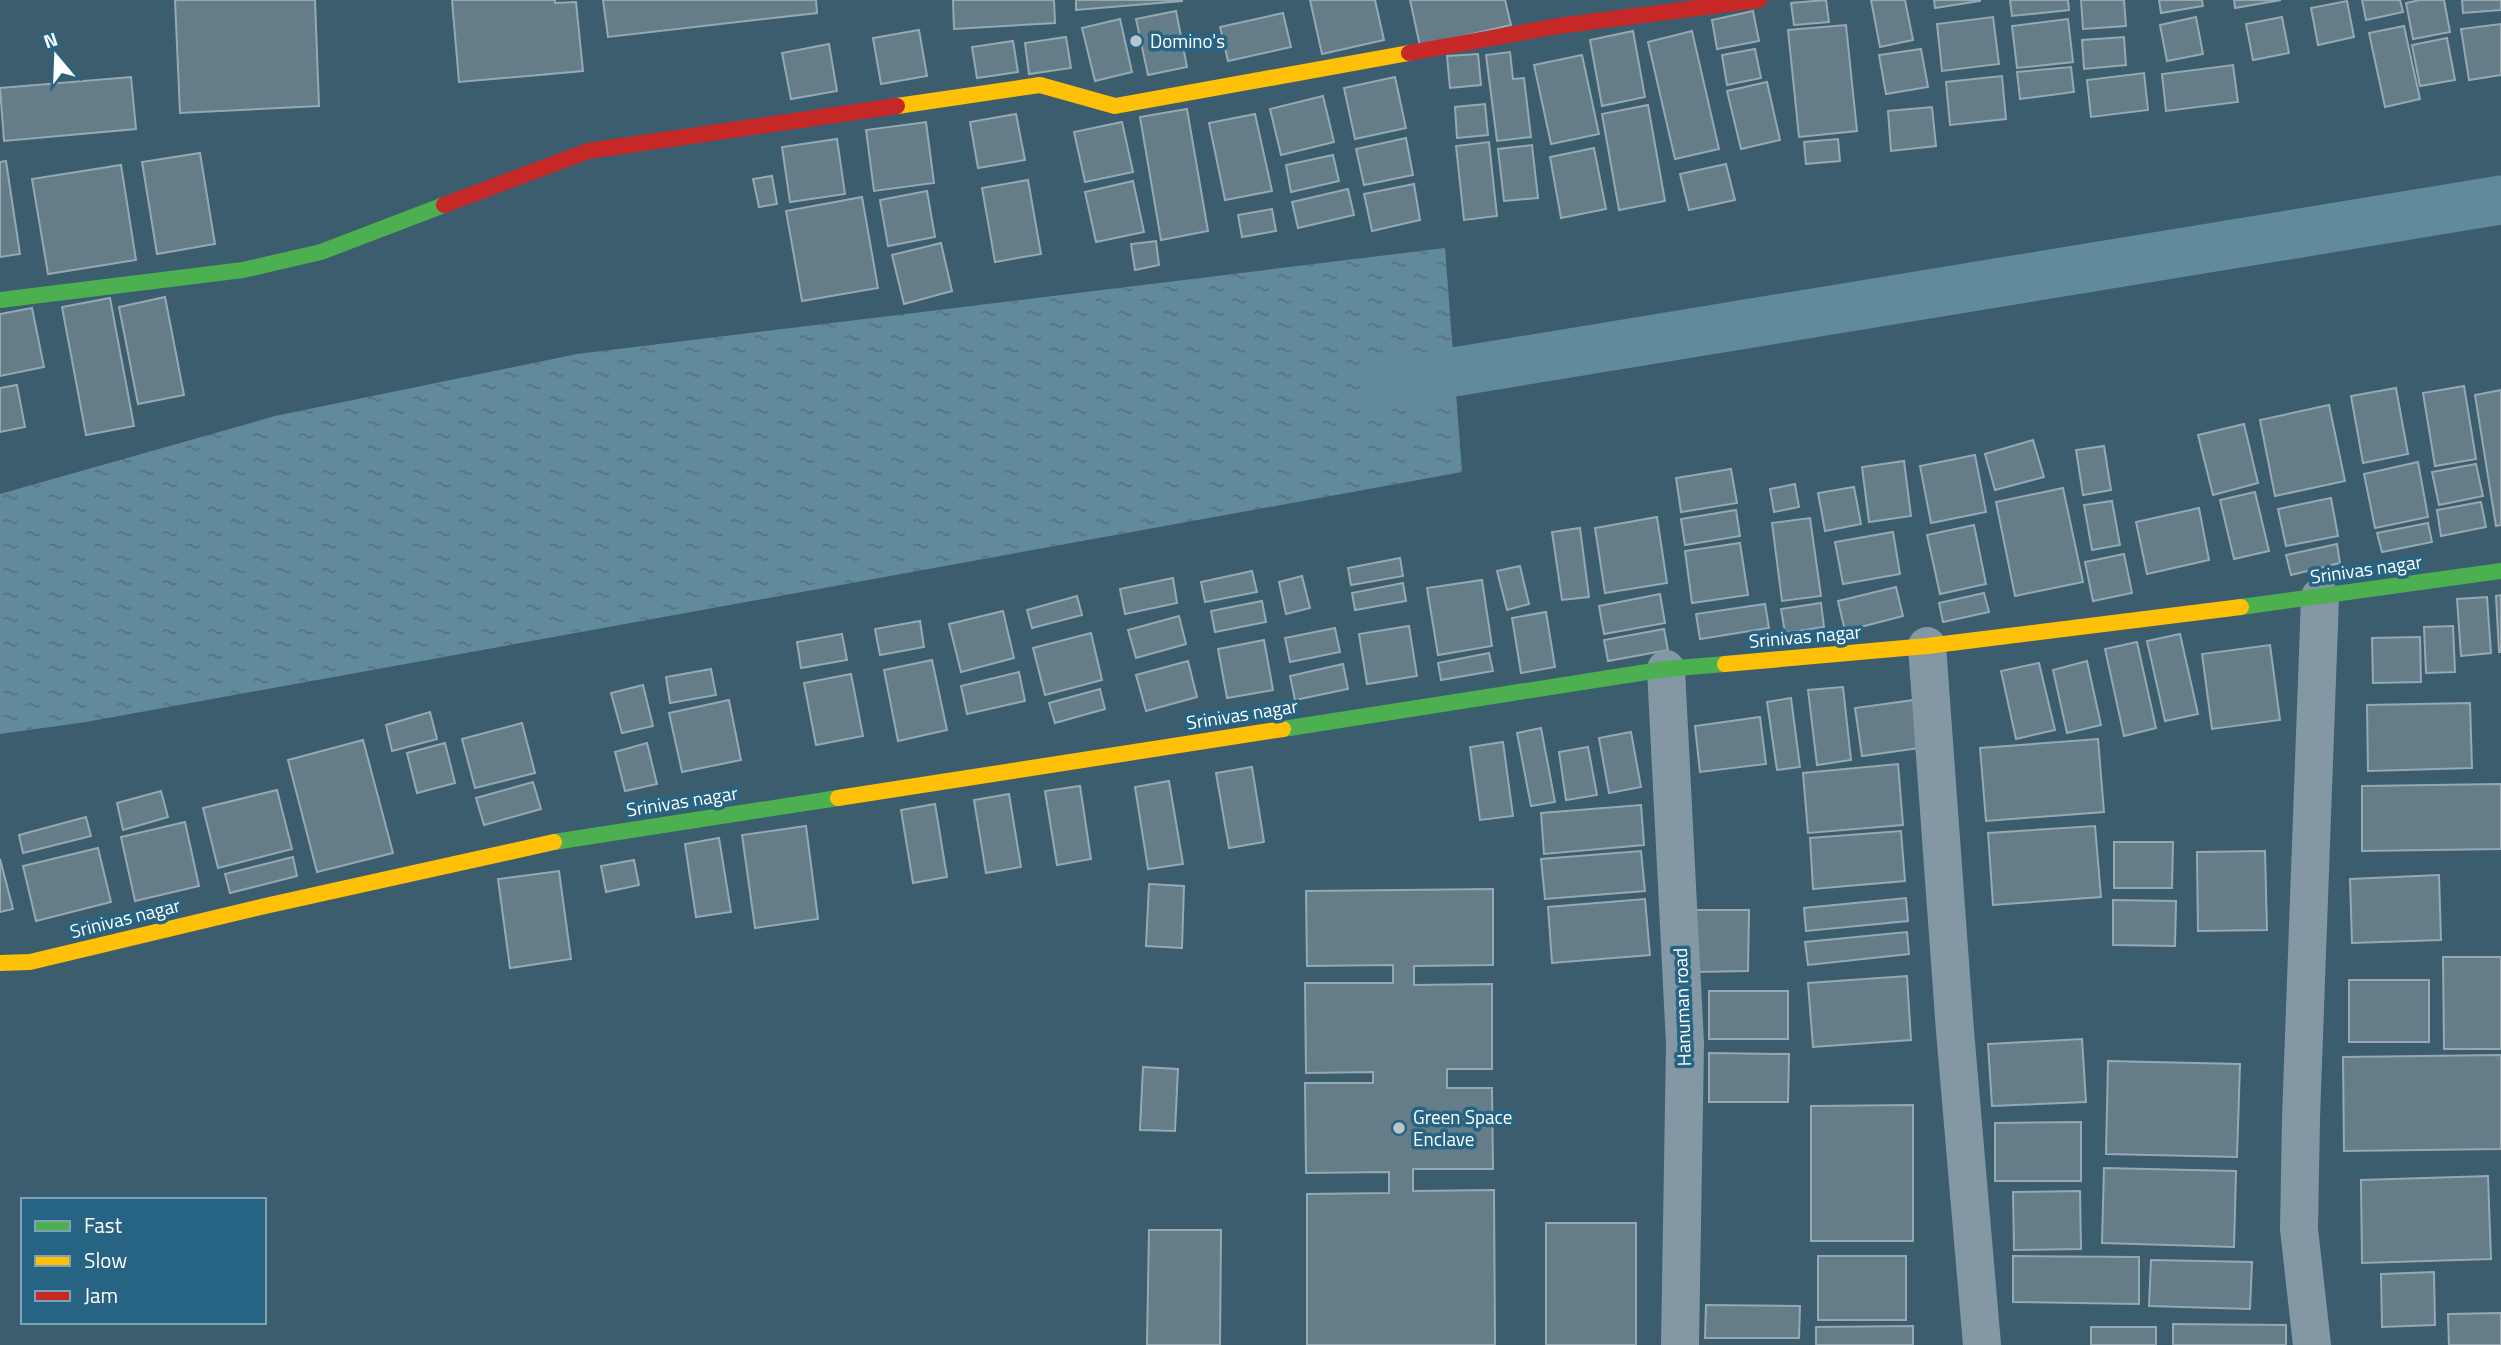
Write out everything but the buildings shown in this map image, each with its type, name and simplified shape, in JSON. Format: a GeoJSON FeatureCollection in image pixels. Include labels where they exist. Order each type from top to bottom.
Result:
{"type":"FeatureCollection","features":[{"type":"Feature","properties":{"kind":"street"},"geometry":{"type":"LineString","coordinates":[[0,300],[243,270],[321,252],[588,151],[1040,85],[1115,106],[1558,26],[1759,0]]}},
{"type":"Feature","properties":{"kind":"street","name":"Srinivas nagar"},"geometry":{"type":"LineString","coordinates":[[0,963],[30,962],[530,846],[1666,669],[1927,646],[2320,597],[2501,571]]}},
{"type":"Feature","properties":{"kind":"street"},"geometry":{"type":"LineString","coordinates":[[2312,1345],[2300,1229],[2300,1174],[2320,597]]}},
{"type":"Feature","properties":{"kind":"street"},"geometry":{"type":"LineString","coordinates":[[1927,646],[1955,1031],[1982,1345]]}},
{"type":"Feature","properties":{"kind":"street","name":"Hanuman road"},"geometry":{"type":"LineString","coordinates":[[1666,669],[1685,1044],[1679,1345]]}},
{"type":"Feature","properties":{"kind":"water"},"geometry":{"type":"Polygon","coordinates":[[[1445,248],[1462,472],[86,722],[0,734],[0,494],[275,416],[577,354],[1445,248]]]}},
{"type":"Feature","properties":{"kind":"waterway"},"geometry":{"type":"LineString","coordinates":[[1387,383],[2501,200]]}},
{"type":"Feature","properties":{"kind":"traffic: fast"},"geometry":{"type":"LineString","coordinates":[[0,300],[243,270],[321,252],[444,205]]}},
{"type":"Feature","properties":{"kind":"traffic: fast"},"geometry":{"type":"LineString","coordinates":[[2241,607],[2501,571]]}},
{"type":"Feature","properties":{"kind":"traffic: fast"},"geometry":{"type":"LineString","coordinates":[[1283,729],[1666,669],[1725,664]]}},
{"type":"Feature","properties":{"kind":"traffic: fast"},"geometry":{"type":"LineString","coordinates":[[554,842],[838,798]]}},
{"type":"Feature","properties":{"kind":"traffic: slow"},"geometry":{"type":"LineString","coordinates":[[897,106],[1040,85],[1115,106],[1409,53]]}},
{"type":"Feature","properties":{"kind":"traffic: slow"},"geometry":{"type":"LineString","coordinates":[[1725,664],[1927,646],[2241,607]]}},
{"type":"Feature","properties":{"kind":"traffic: slow"},"geometry":{"type":"LineString","coordinates":[[838,798],[1283,729]]}},
{"type":"Feature","properties":{"kind":"traffic: slow"},"geometry":{"type":"LineString","coordinates":[[0,963],[30,962],[265,906],[554,842]]}},
{"type":"Feature","properties":{"kind":"traffic: jam"},"geometry":{"type":"LineString","coordinates":[[1409,53],[1558,26],[1759,0]]}},
{"type":"Feature","properties":{"kind":"traffic: jam"},"geometry":{"type":"LineString","coordinates":[[444,205],[588,151],[897,106]]}},
{"type":"Feature","properties":{"kind":"place","name":"Domino's"},"geometry":{"type":"Point","coordinates":[1136,41]}},
{"type":"Feature","properties":{"kind":"place","name":"Green Space Enclave"},"geometry":{"type":"Point","coordinates":[1399,1128]}}]}
